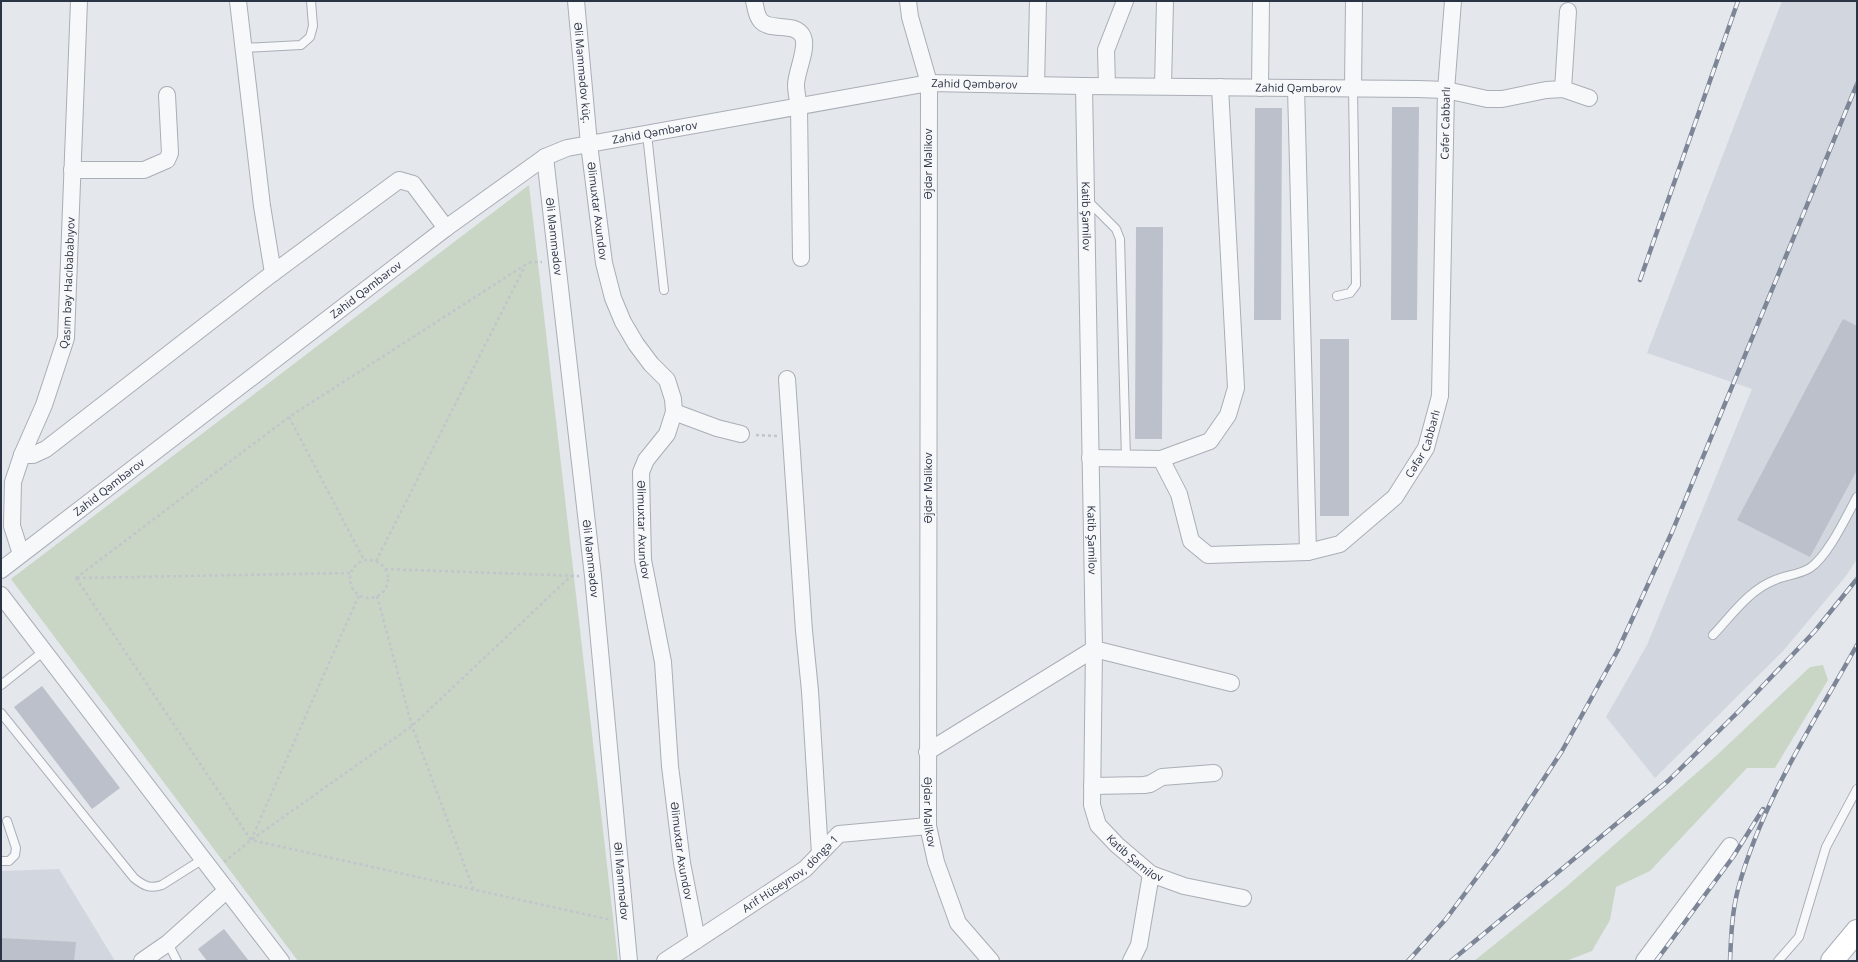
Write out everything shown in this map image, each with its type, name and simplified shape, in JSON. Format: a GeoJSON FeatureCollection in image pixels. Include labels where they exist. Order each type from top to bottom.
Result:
{"type":"FeatureCollection","features":[{"type":"Feature","properties":{"kind":"main road"},"geometry":{"type":"LineString","coordinates":[[1832,961],[1857,931]]}},
{"type":"Feature","properties":{"kind":"street","name":"Qasım bəy Hacıbababıyov"},"geometry":{"type":"LineString","coordinates":[[21,554],[12,526],[13,482],[22,455],[44,405],[66,338],[79,1]]}},
{"type":"Feature","properties":{"kind":"street"},"geometry":{"type":"LineString","coordinates":[[238,1],[262,206],[273,273]]}},
{"type":"Feature","properties":{"kind":"street","name":"Əli Məmmədov küç."},"geometry":{"type":"LineString","coordinates":[[576,1],[589,144]]}},
{"type":"Feature","properties":{"kind":"street"},"geometry":{"type":"LineString","coordinates":[[754,1],[761,22],[766,25],[794,29],[801,34],[804,42],[796,86],[799,107],[801,258]]}},
{"type":"Feature","properties":{"kind":"street","name":"Əjdər Məlikov"},"geometry":{"type":"LineString","coordinates":[[908,1],[910,17],[928,83],[928,826],[936,862],[958,923],[991,961]]}},
{"type":"Feature","properties":{"kind":"street"},"geometry":{"type":"LineString","coordinates":[[1036,85],[1038,1]]}},
{"type":"Feature","properties":{"kind":"street"},"geometry":{"type":"LineString","coordinates":[[1107,86],[1106,50],[1125,1]]}},
{"type":"Feature","properties":{"kind":"street"},"geometry":{"type":"LineString","coordinates":[[1162,86],[1165,1]]}},
{"type":"Feature","properties":{"kind":"street"},"geometry":{"type":"LineString","coordinates":[[1260,88],[1261,1]]}},
{"type":"Feature","properties":{"kind":"street"},"geometry":{"type":"LineString","coordinates":[[1353,88],[1354,1]]}},
{"type":"Feature","properties":{"kind":"street","name":"Cəfər Cabbarlı"},"geometry":{"type":"LineString","coordinates":[[1161,459],[1179,494],[1191,541],[1208,555],[1308,552],[1340,544],[1396,497],[1426,448],[1440,396],[1446,90],[1453,1]]}},
{"type":"Feature","properties":{"kind":"street"},"geometry":{"type":"LineString","coordinates":[[1568,11],[1563,89],[1589,98]]}},
{"type":"Feature","properties":{"kind":"street","name":"Zahid Qəmbərov"},"geometry":{"type":"LineString","coordinates":[[1,570],[446,228],[545,157],[567,148],[928,83],[1446,90],[1487,99],[1502,99],[1546,90],[1563,89]]}},
{"type":"Feature","properties":{"kind":"street","name":"Katib Şamilov"},"geometry":{"type":"LineString","coordinates":[[1084,86],[1094,649],[1092,805],[1098,825],[1117,845],[1151,874],[1184,886],[1243,898]]}},
{"type":"Feature","properties":{"kind":"street"},"geometry":{"type":"LineString","coordinates":[[1090,458],[1161,459],[1210,440],[1228,416],[1236,388],[1220,87]]}},
{"type":"Feature","properties":{"kind":"street"},"geometry":{"type":"LineString","coordinates":[[1296,88],[1308,552]]}},
{"type":"Feature","properties":{"kind":"street"},"geometry":{"type":"LineString","coordinates":[[72,170],[144,170],[167,160],[170,153],[167,96]]}},
{"type":"Feature","properties":{"kind":"street","name":"Əlimuxtar Axundov"},"geometry":{"type":"LineString","coordinates":[[589,144],[604,263],[613,298],[623,322],[636,344],[651,364],[668,380],[674,412],[667,434],[646,460],[641,472],[643,560],[663,662],[670,766],[682,863],[697,940]]}},
{"type":"Feature","properties":{"kind":"street","name":"Əli Məmmədov"},"geometry":{"type":"LineString","coordinates":[[545,157],[593,576],[629,961]]}},
{"type":"Feature","properties":{"kind":"street"},"geometry":{"type":"LineString","coordinates":[[22,455],[33,455],[46,449],[273,273],[399,180],[412,184],[446,228]]}},
{"type":"Feature","properties":{"kind":"street"},"geometry":{"type":"LineString","coordinates":[[788,379],[820,854]]}},
{"type":"Feature","properties":{"kind":"street"},"geometry":{"type":"LineString","coordinates":[[674,412],[717,428],[741,434]]}},
{"type":"Feature","properties":{"kind":"street"},"geometry":{"type":"LineString","coordinates":[[1,595],[281,961]]}},
{"type":"Feature","properties":{"kind":"street"},"geometry":{"type":"LineString","coordinates":[[927,752],[1094,649],[1231,683]]}},
{"type":"Feature","properties":{"kind":"street"},"geometry":{"type":"LineString","coordinates":[[1092,786],[1144,785],[1150,784],[1162,777],[1214,773]]}},
{"type":"Feature","properties":{"kind":"street","name":"Arif Hüseynov, döngə 1"},"geometry":{"type":"LineString","coordinates":[[665,961],[805,869],[839,834],[928,826]]}},
{"type":"Feature","properties":{"kind":"street"},"geometry":{"type":"LineString","coordinates":[[1644,961],[1730,846]]}},
{"type":"Feature","properties":{"kind":"street"},"geometry":{"type":"LineString","coordinates":[[1131,961],[1139,945],[1151,874]]}},
{"type":"Feature","properties":{"kind":"street"},"geometry":{"type":"LineString","coordinates":[[142,961],[168,943],[227,890]]}},
{"type":"Feature","properties":{"kind":"lane"},"geometry":{"type":"LineString","coordinates":[[243,48],[301,45],[310,37],[313,26],[311,1]]}},
{"type":"Feature","properties":{"kind":"lane"},"geometry":{"type":"LineString","coordinates":[[1337,296],[1350,293],[1356,285],[1353,88]]}},
{"type":"Feature","properties":{"kind":"lane"},"geometry":{"type":"LineString","coordinates":[[647,134],[664,290]]}},
{"type":"Feature","properties":{"kind":"lane"},"geometry":{"type":"LineString","coordinates":[[1086,199],[1116,229],[1120,239],[1126,459]]}},
{"type":"Feature","properties":{"kind":"lane"},"geometry":{"type":"LineString","coordinates":[[1713,635],[1736,609],[1760,588],[1775,580],[1798,574],[1810,568],[1822,557],[1857,497]]}},
{"type":"Feature","properties":{"kind":"lane"},"geometry":{"type":"LineString","coordinates":[[1,685],[44,651]]}},
{"type":"Feature","properties":{"kind":"lane"},"geometry":{"type":"LineString","coordinates":[[1,713],[134,878],[145,887],[155,888],[208,865]]}},
{"type":"Feature","properties":{"kind":"lane"},"geometry":{"type":"LineString","coordinates":[[1778,961],[1799,937],[1826,847],[1857,790]]}},
{"type":"Feature","properties":{"kind":"lane"},"geometry":{"type":"LineString","coordinates":[[1,861],[9,861],[15,855],[16,848],[7,821]]}},
{"type":"Feature","properties":{"kind":"lane"},"geometry":{"type":"LineString","coordinates":[[168,943],[177,961]]}},
{"type":"Feature","properties":{"kind":"path"},"geometry":{"type":"LineString","coordinates":[[76,578],[289,417],[525,265],[376,561]]}},
{"type":"Feature","properties":{"kind":"path"},"geometry":{"type":"LineString","coordinates":[[289,417],[364,560]]}},
{"type":"Feature","properties":{"kind":"path"},"geometry":{"type":"LineString","coordinates":[[741,434],[791,436]]}},
{"type":"Feature","properties":{"kind":"path"},"geometry":{"type":"LineString","coordinates":[[364,560],[376,561],[385,569],[388,575],[386,587],[377,596],[365,598],[358,595],[351,586],[350,573],[353,568],[364,560]]}},
{"type":"Feature","properties":{"kind":"path"},"geometry":{"type":"LineString","coordinates":[[208,865],[251,840],[412,726],[571,576],[385,569]]}},
{"type":"Feature","properties":{"kind":"path"},"geometry":{"type":"LineString","coordinates":[[76,578],[350,573]]}},
{"type":"Feature","properties":{"kind":"path"},"geometry":{"type":"LineString","coordinates":[[76,578],[251,840],[474,888],[625,924]]}},
{"type":"Feature","properties":{"kind":"path"},"geometry":{"type":"LineString","coordinates":[[251,840],[358,595]]}},
{"type":"Feature","properties":{"kind":"path"},"geometry":{"type":"LineString","coordinates":[[377,596],[412,726],[474,888]]}},
{"type":"Feature","properties":{"kind":"shaded area"},"geometry":{"type":"Polygon","coordinates":[[[1782,1],[1857,1],[1857,559],[1846,576],[1783,651],[1655,778],[1606,717],[1647,645],[1752,389],[1647,353],[1782,1]]]}},
{"type":"Feature","properties":{"kind":"shaded area"},"geometry":{"type":"Polygon","coordinates":[[[59,869],[115,961],[1,961],[1,871],[59,869]]]}},
{"type":"Feature","properties":{"kind":"green space"},"geometry":{"type":"Polygon","coordinates":[[[529,185],[618,961],[298,961],[11,579],[529,185]]]}},
{"type":"Feature","properties":{"kind":"green space"},"geometry":{"type":"Polygon","coordinates":[[[1823,665],[1828,680],[1775,768],[1747,768],[1650,871],[1616,887],[1610,920],[1592,951],[1566,961],[1474,961],[1566,887],[1716,756],[1810,667],[1823,665]]]}},
{"type":"Feature","properties":{"kind":"building"},"geometry":{"type":"Polygon","coordinates":[[[1392,107],[1419,107],[1417,320],[1391,320],[1392,107]]]}},
{"type":"Feature","properties":{"kind":"building"},"geometry":{"type":"Polygon","coordinates":[[[1255,108],[1282,108],[1281,320],[1254,320],[1255,108]]]}},
{"type":"Feature","properties":{"kind":"building"},"geometry":{"type":"Polygon","coordinates":[[[1136,227],[1163,227],[1162,439],[1135,439],[1136,227]]]}},
{"type":"Feature","properties":{"kind":"building"},"geometry":{"type":"Polygon","coordinates":[[[1843,319],[1857,326],[1857,470],[1810,557],[1737,520],[1843,319]]]}},
{"type":"Feature","properties":{"kind":"building"},"geometry":{"type":"Polygon","coordinates":[[[1320,339],[1349,339],[1349,516],[1320,516],[1320,339]]]}},
{"type":"Feature","properties":{"kind":"building"},"geometry":{"type":"Polygon","coordinates":[[[42,686],[120,788],[92,809],[14,707],[42,686]]]}},
{"type":"Feature","properties":{"kind":"building"},"geometry":{"type":"Polygon","coordinates":[[[224,929],[249,961],[207,961],[198,949],[224,929]]]}},
{"type":"Feature","properties":{"kind":"building"},"geometry":{"type":"Polygon","coordinates":[[[1,938],[76,942],[74,961],[1,961],[1,938]]]}},
{"type":"Feature","properties":{"kind":"railway"},"geometry":{"type":"LineString","coordinates":[[1640,280],[1738,1]]}},
{"type":"Feature","properties":{"kind":"railway"},"geometry":{"type":"LineString","coordinates":[[1408,961],[1446,919],[1498,849],[1562,751],[1618,650],[1672,532],[1857,84]]}},
{"type":"Feature","properties":{"kind":"railway"},"geometry":{"type":"LineString","coordinates":[[1451,961],[1668,781],[1739,711],[1814,632],[1857,579]]}},
{"type":"Feature","properties":{"kind":"railway"},"geometry":{"type":"LineString","coordinates":[[1730,961],[1734,907],[1748,856],[1790,764],[1857,645]]}},
{"type":"Feature","properties":{"kind":"railway"},"geometry":{"type":"LineString","coordinates":[[1656,961],[1733,857],[1763,809]]}}]}
